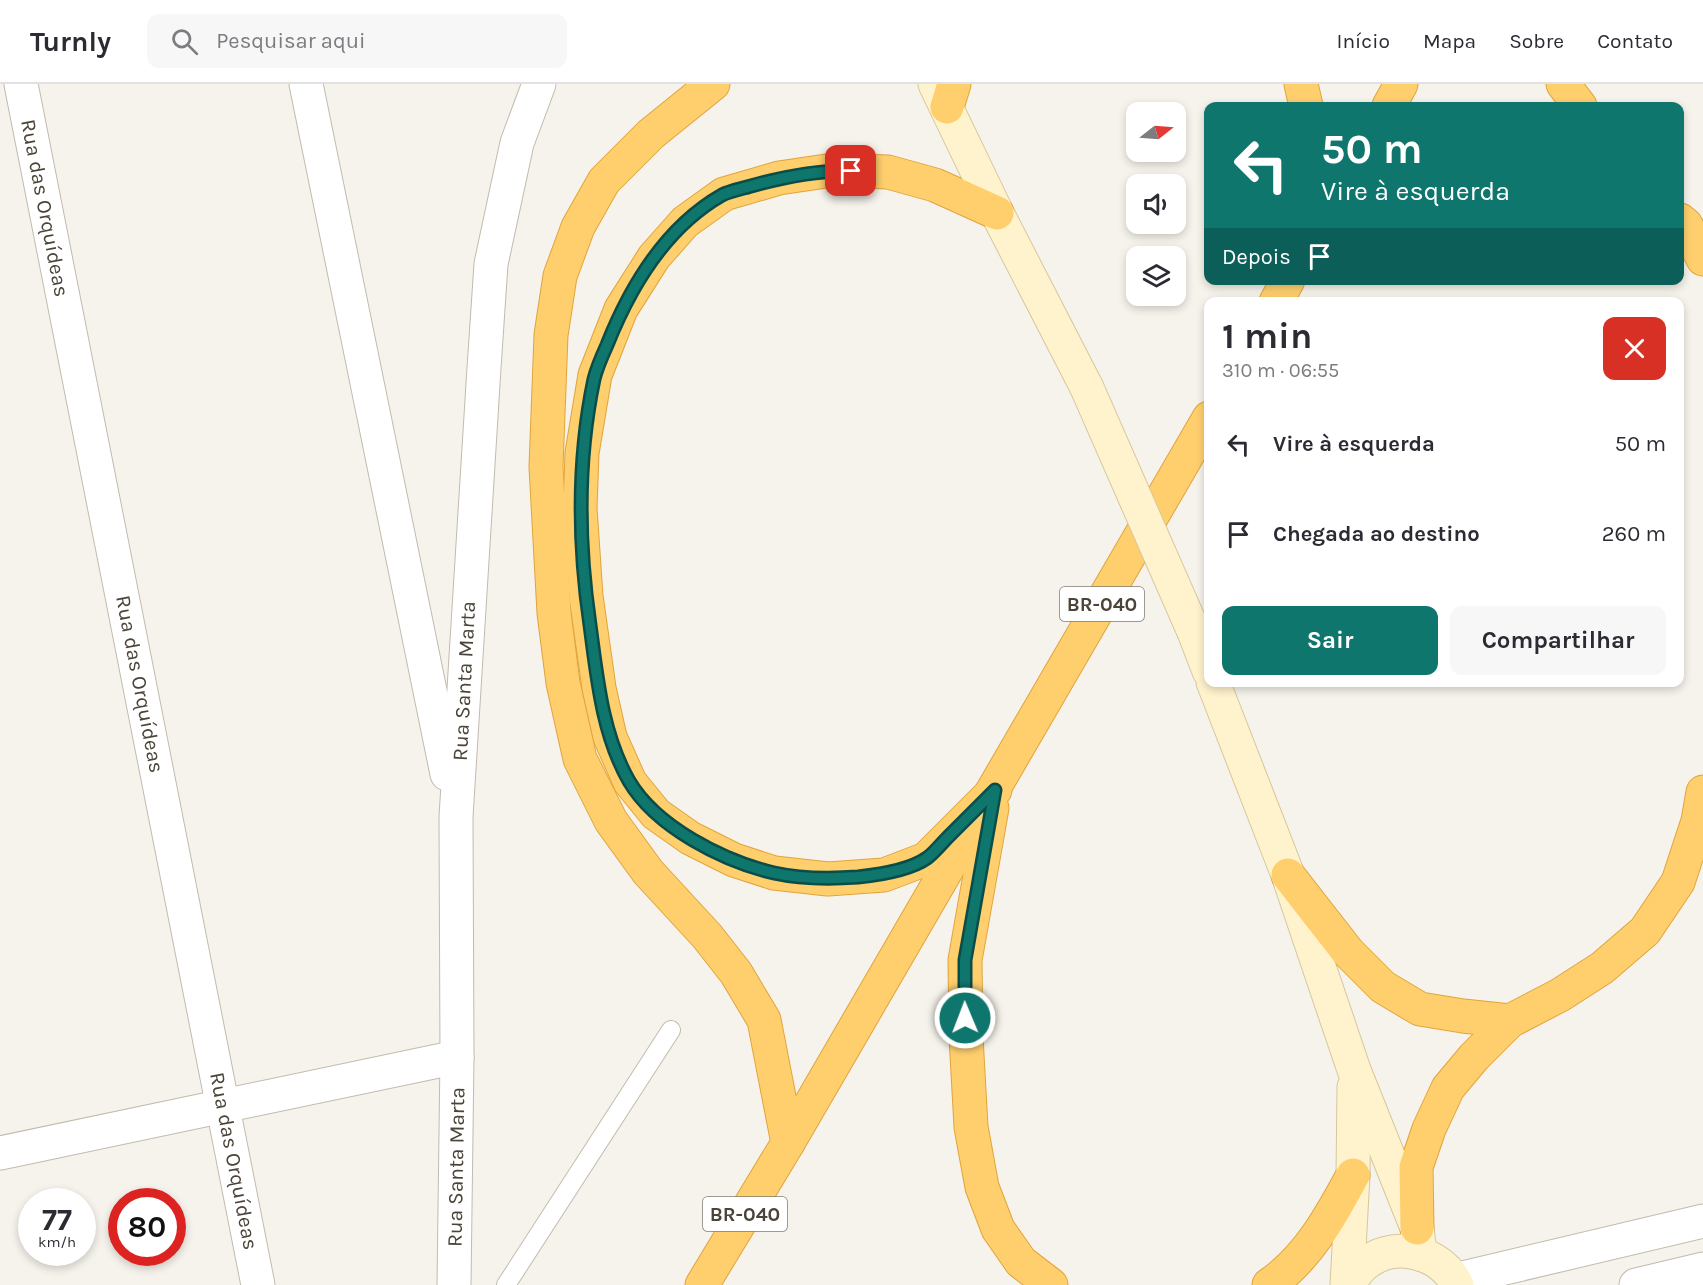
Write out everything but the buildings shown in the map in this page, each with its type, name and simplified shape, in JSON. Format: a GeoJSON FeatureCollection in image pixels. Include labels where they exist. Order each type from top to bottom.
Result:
{"type":"FeatureCollection","features":[{"type":"Feature","properties":{"kind":"highway"},"geometry":{"type":"LineString","coordinates":[[713,84],[651,134],[604,181],[578,226],[560,276],[551,335],[546,467],[554,614],[563,684],[580,759],[610,821],[648,872],[707,936],[736,973],[764,1020],[788,1143]]}},
{"type":"Feature","properties":{"kind":"highway"},"geometry":{"type":"LineString","coordinates":[[1301,84],[1305,102]]}},
{"type":"Feature","properties":{"kind":"highway"},"geometry":{"type":"LineString","coordinates":[[1391,102],[1401,84]]}},
{"type":"Feature","properties":{"kind":"highway"},"geometry":{"type":"LineString","coordinates":[[1563,84],[1577,102]]}},
{"type":"Feature","properties":{"kind":"highway"},"geometry":{"type":"LineString","coordinates":[[995,790],[926,859],[884,875],[828,879],[774,873],[734,860],[690,838],[656,814],[630,782],[610,737],[599,688],[586,596],[580,508],[582,453],[595,375],[621,309],[654,257],[685,222],[704,208],[724,194],[779,178],[833,170],[888,172],[935,185],[997,213]]}},
{"type":"Feature","properties":{"kind":"highway"},"geometry":{"type":"LineString","coordinates":[[1684,223],[1703,259]]}},
{"type":"Feature","properties":{"kind":"highway","name":"BR-040"},"geometry":{"type":"LineString","coordinates":[[702,1285],[995,790],[1204,427]]}},
{"type":"Feature","properties":{"kind":"highway"},"geometry":{"type":"LineString","coordinates":[[995,790],[965,960],[971,1127],[982,1187],[998,1229],[1021,1262],[1051,1285]]}},
{"type":"Feature","properties":{"kind":"highway"},"geometry":{"type":"LineString","coordinates":[[1419,1241],[1416,1167],[1429,1129],[1448,1088],[1474,1057],[1510,1021],[1560,995],[1602,968],[1645,931],[1678,882],[1698,821],[1703,792]]}},
{"type":"Feature","properties":{"kind":"highway"},"geometry":{"type":"LineString","coordinates":[[1288,875],[1348,952],[1383,987],[1420,1009],[1510,1021]]}},
{"type":"Feature","properties":{"kind":"highway"},"geometry":{"type":"LineString","coordinates":[[1269,1285],[1284,1274],[1308,1250],[1353,1175]]}},
{"type":"Feature","properties":{"kind":"main road"},"geometry":{"type":"LineString","coordinates":[[945,92],[997,213],[1087,388],[1204,658]]}},
{"type":"Feature","properties":{"kind":"main road"},"geometry":{"type":"LineString","coordinates":[[1215,687],[1288,875],[1354,1070],[1419,1241],[1455,1282]]}},
{"type":"Feature","properties":{"kind":"main road"},"geometry":{"type":"LineString","coordinates":[[1347,1285],[1353,1175],[1354,1070]]}},
{"type":"Feature","properties":{"kind":"main road"},"geometry":{"type":"LineString","coordinates":[[1347,1285],[1356,1272],[1370,1260],[1385,1253],[1403,1251],[1419,1241]]}},
{"type":"Feature","properties":{"kind":"street","name":"Rua das Orquídeas"},"geometry":{"type":"LineString","coordinates":[[21,84],[258,1285]]}},
{"type":"Feature","properties":{"kind":"street"},"geometry":{"type":"LineString","coordinates":[[306,84],[456,817]]}},
{"type":"Feature","properties":{"kind":"street","name":"Rua Santa Marta"},"geometry":{"type":"LineString","coordinates":[[454,1285],[457,1057],[456,817],[492,264],[517,143],[538,84]]}},
{"type":"Feature","properties":{"kind":"street"},"geometry":{"type":"LineString","coordinates":[[0,1153],[457,1057]]}},
{"type":"Feature","properties":{"kind":"street"},"geometry":{"type":"LineString","coordinates":[[1455,1282],[1703,1221]]}},
{"type":"Feature","properties":{"kind":"street"},"geometry":{"type":"LineString","coordinates":[[1636,1285],[1703,1269]]}},
{"type":"Feature","properties":{"kind":"lane"},"geometry":{"type":"LineString","coordinates":[[506,1285],[671,1030]]}},
{"type":"Feature","properties":{"kind":"route"},"geometry":{"type":"LineString","coordinates":[[851,171],[833,170],[779,178],[724,194],[685,222],[654,257],[621,309],[595,375],[582,453],[580,508],[586,596],[599,688],[610,737],[630,782],[656,814],[690,838],[734,860],[774,873],[828,879],[884,875],[926,859],[995,790],[965,960],[965,1018]]}}]}
